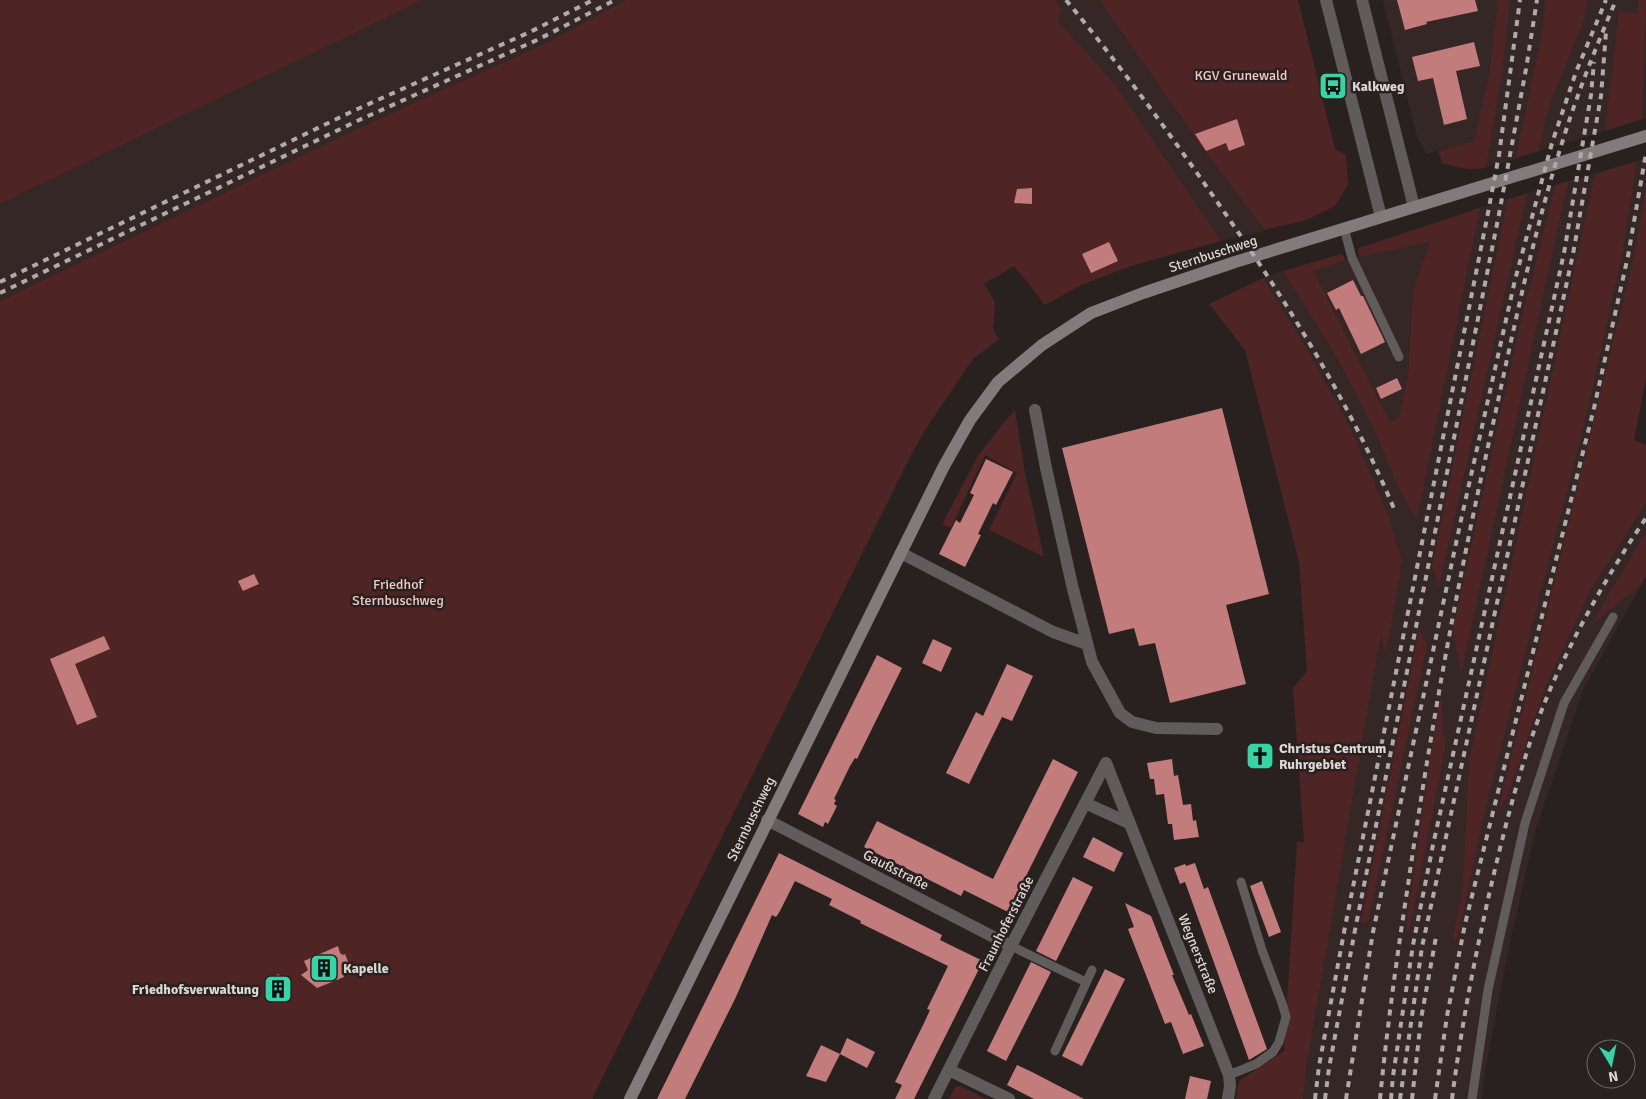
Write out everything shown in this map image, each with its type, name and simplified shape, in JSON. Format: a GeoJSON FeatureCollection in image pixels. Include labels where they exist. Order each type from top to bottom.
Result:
{"type":"FeatureCollection","features":[{"type":"Feature","properties":{"kind":"main road","name":"Sternbuschweg"},"geometry":{"type":"LineString","coordinates":[[630,1099],[944,466],[974,414],[998,382],[1042,345],[1091,314],[1143,293],[1235,262],[1646,136]]}},
{"type":"Feature","properties":{"kind":"street"},"geometry":{"type":"LineString","coordinates":[[1326,0],[1381,217]]}},
{"type":"Feature","properties":{"kind":"street"},"geometry":{"type":"LineString","coordinates":[[1362,0],[1414,207]]}},
{"type":"Feature","properties":{"kind":"street"},"geometry":{"type":"LineString","coordinates":[[1035,410],[1063,546],[1092,662],[1120,713],[1132,722],[1156,728],[1216,729]]}},
{"type":"Feature","properties":{"kind":"street"},"geometry":{"type":"LineString","coordinates":[[901,553],[1053,632],[1087,644]]}},
{"type":"Feature","properties":{"kind":"street","name":"Fraunhoferstraße"},"geometry":{"type":"LineString","coordinates":[[934,1099],[1106,763]]}},
{"type":"Feature","properties":{"kind":"street","name":"Wegnerstraße"},"geometry":{"type":"LineString","coordinates":[[1106,763],[1229,1075],[1228,1099]]}},
{"type":"Feature","properties":{"kind":"street"},"geometry":{"type":"LineString","coordinates":[[1085,803],[1129,823]]}},
{"type":"Feature","properties":{"kind":"street","name":"Gaußstraße"},"geometry":{"type":"LineString","coordinates":[[767,820],[1011,946]]}},
{"type":"Feature","properties":{"kind":"street"},"geometry":{"type":"LineString","coordinates":[[950,1070],[1008,1099]]}},
{"type":"Feature","properties":{"kind":"lane"},"geometry":{"type":"LineString","coordinates":[[1344,228],[1352,258],[1399,357]]}},
{"type":"Feature","properties":{"kind":"lane"},"geometry":{"type":"LineString","coordinates":[[1472,1099],[1488,990],[1525,823],[1564,703],[1613,617]]}},
{"type":"Feature","properties":{"kind":"lane"},"geometry":{"type":"LineString","coordinates":[[1229,1075],[1256,1064],[1274,1052],[1279,1042],[1286,1016],[1262,950],[1241,882]]}},
{"type":"Feature","properties":{"kind":"lane"},"geometry":{"type":"LineString","coordinates":[[1011,946],[1086,982]]}},
{"type":"Feature","properties":{"kind":"lane"},"geometry":{"type":"LineString","coordinates":[[1055,1051],[1092,970]]}},
{"type":"Feature","properties":{"kind":"shaded area"},"geometry":{"type":"Polygon","coordinates":[[[423,0],[626,0],[548,42],[359,128],[0,301],[0,204],[423,0]]]}},
{"type":"Feature","properties":{"kind":"shaded area"},"geometry":{"type":"Polygon","coordinates":[[[1039,0],[1099,0],[1204,150],[1264,231],[1192,248],[1058,22],[1039,0]]]}},
{"type":"Feature","properties":{"kind":"shaded area"},"geometry":{"type":"Polygon","coordinates":[[[1383,0],[1646,0],[1646,118],[1479,170],[1474,141],[1426,154],[1416,134],[1383,0]]]}},
{"type":"Feature","properties":{"kind":"shaded area"},"geometry":{"type":"Polygon","coordinates":[[[1646,158],[1646,337],[1590,508],[1631,527],[1646,503],[1646,576],[1583,690],[1535,832],[1509,947],[1483,1082],[1482,1099],[1303,1099],[1307,1063],[1381,631],[1263,278],[1283,271],[1306,306],[1370,420],[1407,506],[1472,210],[1646,158]]]}},
{"type":"Feature","properties":{"kind":"shaded area"},"geometry":{"type":"Polygon","coordinates":[[[1430,242],[1413,290],[1408,375],[1399,418],[1390,422],[1314,270],[1352,258],[1430,242]]]}},
{"type":"Feature","properties":{"kind":"green space"},"geometry":{"type":"Polygon","coordinates":[[[0,0],[423,0],[0,204],[0,0]]]}},
{"type":"Feature","properties":{"kind":"green space","name":"Friedhof Sternbuschweg"},"geometry":{"type":"Polygon","coordinates":[[[626,0],[1055,0],[1061,8],[1058,22],[1113,82],[1221,241],[1131,266],[1081,285],[1045,305],[1014,266],[984,284],[995,302],[993,330],[999,339],[973,359],[925,430],[909,459],[592,1099],[0,1099],[0,301],[359,128],[548,42],[626,0]]]}},
{"type":"Feature","properties":{"kind":"green space","name":"KGV Grunewald"},"geometry":{"type":"Polygon","coordinates":[[[1099,0],[1298,0],[1335,149],[1346,155],[1348,184],[1335,206],[1307,220],[1264,230],[1204,150],[1099,0]]]}},
{"type":"Feature","properties":{"kind":"green space"},"geometry":{"type":"Polygon","coordinates":[[[1498,0],[1510,0],[1502,72],[1486,167],[1469,169],[1442,163],[1438,151],[1474,141],[1489,77],[1498,0]]]}},
{"type":"Feature","properties":{"kind":"green space"},"geometry":{"type":"Polygon","coordinates":[[[1546,0],[1587,0],[1585,17],[1549,106],[1538,151],[1516,158],[1541,38],[1546,0]]]}},
{"type":"Feature","properties":{"kind":"green space"},"geometry":{"type":"Polygon","coordinates":[[[1638,0],[1646,0],[1642,119],[1605,131],[1619,11],[1638,14],[1638,0]]]}},
{"type":"Feature","properties":{"kind":"green space"},"geometry":{"type":"Polygon","coordinates":[[[1637,161],[1622,255],[1588,408],[1484,814],[1457,941],[1452,940],[1461,900],[1469,762],[1595,174],[1637,161]]]}},
{"type":"Feature","properties":{"kind":"green space"},"geometry":{"type":"Polygon","coordinates":[[[1568,181],[1461,675],[1453,629],[1519,329],[1555,185],[1568,181]]]}},
{"type":"Feature","properties":{"kind":"green space"},"geometry":{"type":"Polygon","coordinates":[[[1646,187],[1646,378],[1634,440],[1646,445],[1646,503],[1590,591],[1547,683],[1506,800],[1498,811],[1634,257],[1646,187]]]}},
{"type":"Feature","properties":{"kind":"green space"},"geometry":{"type":"Polygon","coordinates":[[[1527,194],[1439,587],[1432,566],[1508,199],[1527,194]]]}},
{"type":"Feature","properties":{"kind":"green space"},"geometry":{"type":"Polygon","coordinates":[[[1480,208],[1417,519],[1403,496],[1375,432],[1349,382],[1283,271],[1341,254],[1344,256],[1345,260],[1314,271],[1390,422],[1399,418],[1408,375],[1413,290],[1430,242],[1359,257],[1359,248],[1480,208]]]}},
{"type":"Feature","properties":{"kind":"green space"},"geometry":{"type":"Polygon","coordinates":[[[1263,278],[1306,348],[1351,429],[1388,515],[1402,561],[1386,654],[1381,633],[1307,1063],[1303,1099],[1236,1099],[1239,1081],[1284,1051],[1297,842],[1304,842],[1293,688],[1307,671],[1299,562],[1245,350],[1209,304],[1263,278]]]}},
{"type":"Feature","properties":{"kind":"green space"},"geometry":{"type":"Polygon","coordinates":[[[1015,410],[1025,473],[1044,557],[989,530],[1017,473],[985,455],[951,528],[942,524],[978,456],[1015,410]]]}},
{"type":"Feature","properties":{"kind":"green space"},"geometry":{"type":"Polygon","coordinates":[[[1646,532],[1646,576],[1641,585],[1590,626],[1646,532]]]}},
{"type":"Feature","properties":{"kind":"green space"},"geometry":{"type":"Polygon","coordinates":[[[1419,630],[1427,645],[1368,923],[1361,922],[1419,630]]]}},
{"type":"Feature","properties":{"kind":"green space"},"geometry":{"type":"Polygon","coordinates":[[[1441,694],[1445,750],[1409,931],[1406,930],[1441,694]]]}},
{"type":"Feature","properties":{"kind":"green space"},"geometry":{"type":"Polygon","coordinates":[[[960,1086],[986,1099],[949,1099],[955,1087],[960,1086]]]}},
{"type":"Feature","properties":{"kind":"building"},"geometry":{"type":"Polygon","coordinates":[[[1397,0],[1475,0],[1478,11],[1426,22],[1427,24],[1405,30],[1397,0]]]}},
{"type":"Feature","properties":{"kind":"building"},"geometry":{"type":"Polygon","coordinates":[[[1474,42],[1480,66],[1456,71],[1467,119],[1444,125],[1433,78],[1418,81],[1412,57],[1474,42]]]}},
{"type":"Feature","properties":{"kind":"building"},"geometry":{"type":"Polygon","coordinates":[[[1237,119],[1245,145],[1229,151],[1226,143],[1206,151],[1195,134],[1237,119]]]}},
{"type":"Feature","properties":{"kind":"building"},"geometry":{"type":"Polygon","coordinates":[[[1032,188],[1032,204],[1014,203],[1017,189],[1032,188]]]}},
{"type":"Feature","properties":{"kind":"building"},"geometry":{"type":"Polygon","coordinates":[[[1109,242],[1118,261],[1091,273],[1082,254],[1109,242]]]}},
{"type":"Feature","properties":{"kind":"building"},"geometry":{"type":"Polygon","coordinates":[[[1353,280],[1361,296],[1363,296],[1385,342],[1361,354],[1339,308],[1336,310],[1327,293],[1353,280]]]}},
{"type":"Feature","properties":{"kind":"building"},"geometry":{"type":"Polygon","coordinates":[[[1397,378],[1402,389],[1381,399],[1376,388],[1397,378]]]}},
{"type":"Feature","properties":{"kind":"building"},"geometry":{"type":"Polygon","coordinates":[[[1222,408],[1269,594],[1226,605],[1246,684],[1170,703],[1155,643],[1139,646],[1134,628],[1109,634],[1062,448],[1222,408]]]}},
{"type":"Feature","properties":{"kind":"building"},"geometry":{"type":"Polygon","coordinates":[[[986,459],[1013,472],[996,505],[993,503],[978,534],[981,535],[965,567],[939,554],[956,520],[960,523],[974,495],[970,493],[986,459]]]}},
{"type":"Feature","properties":{"kind":"building"},"geometry":{"type":"Polygon","coordinates":[[[254,574],[259,584],[243,591],[238,581],[254,574]]]}},
{"type":"Feature","properties":{"kind":"building"},"geometry":{"type":"Polygon","coordinates":[[[104,636],[110,649],[75,664],[97,717],[77,725],[50,659],[104,636]]]}},
{"type":"Feature","properties":{"kind":"building"},"geometry":{"type":"Polygon","coordinates":[[[933,639],[952,648],[941,672],[922,663],[933,639]]]}},
{"type":"Feature","properties":{"kind":"building"},"geometry":{"type":"Polygon","coordinates":[[[877,655],[902,668],[857,759],[855,758],[850,766],[834,799],[836,800],[834,804],[837,806],[828,824],[825,822],[823,827],[798,814],[877,655]]]}},
{"type":"Feature","properties":{"kind":"building"},"geometry":{"type":"Polygon","coordinates":[[[1007,664],[1033,676],[1012,721],[1002,717],[969,784],[946,773],[976,712],[983,716],[1007,664]]]}},
{"type":"Feature","properties":{"kind":"building"},"geometry":{"type":"Polygon","coordinates":[[[1053,759],[1078,772],[1008,912],[964,890],[961,896],[864,847],[877,821],[993,879],[1053,759]]]}},
{"type":"Feature","properties":{"kind":"building"},"geometry":{"type":"Polygon","coordinates":[[[1172,759],[1174,776],[1178,775],[1183,805],[1191,804],[1193,821],[1196,820],[1199,837],[1174,840],[1172,824],[1168,824],[1164,794],[1156,795],[1154,779],[1150,779],[1147,763],[1172,759]]]}},
{"type":"Feature","properties":{"kind":"building"},"geometry":{"type":"Polygon","coordinates":[[[1093,837],[1123,853],[1114,872],[1083,857],[1093,837]]]}},
{"type":"Feature","properties":{"kind":"building"},"geometry":{"type":"Polygon","coordinates":[[[779,853],[942,935],[940,940],[983,961],[914,1099],[895,1099],[902,1085],[895,1082],[925,1021],[930,1010],[927,1009],[948,966],[860,923],[861,921],[829,905],[832,899],[795,881],[776,917],[772,915],[735,999],[685,1099],[657,1099],[779,853]]]}},
{"type":"Feature","properties":{"kind":"building"},"geometry":{"type":"Polygon","coordinates":[[[1195,863],[1204,889],[1208,887],[1267,1049],[1249,1060],[1185,882],[1180,884],[1174,868],[1195,863]]]}},
{"type":"Feature","properties":{"kind":"building"},"geometry":{"type":"Polygon","coordinates":[[[1073,877],[1093,887],[1056,961],[1036,951],[1073,877]]]}},
{"type":"Feature","properties":{"kind":"building"},"geometry":{"type":"Polygon","coordinates":[[[1262,881],[1281,932],[1269,937],[1250,886],[1262,881]]]}},
{"type":"Feature","properties":{"kind":"building"},"geometry":{"type":"Polygon","coordinates":[[[1125,903],[1151,916],[1174,975],[1172,975],[1204,1046],[1183,1054],[1171,1022],[1165,1024],[1128,929],[1134,927],[1125,903]]]}},
{"type":"Feature","properties":{"kind":"building","name":"Kapelle"},"geometry":{"type":"Polygon","coordinates":[[[338,946],[340,953],[345,954],[349,964],[347,965],[348,968],[342,971],[344,977],[317,988],[301,975],[308,970],[304,961],[338,946]]]}},
{"type":"Feature","properties":{"kind":"building"},"geometry":{"type":"Polygon","coordinates":[[[1031,962],[1051,972],[1006,1061],[987,1051],[1031,962]]]}},
{"type":"Feature","properties":{"kind":"building"},"geometry":{"type":"Polygon","coordinates":[[[1105,969],[1125,979],[1082,1066],[1062,1056],[1105,969]]]}},
{"type":"Feature","properties":{"kind":"building","name":"Friedhofsverwaltung"},"geometry":{"type":"Polygon","coordinates":[[[279,974],[289,998],[277,1003],[267,979],[279,974]]]}},
{"type":"Feature","properties":{"kind":"building"},"geometry":{"type":"Polygon","coordinates":[[[847,1038],[875,1052],[867,1068],[840,1054],[847,1038]]]}},
{"type":"Feature","properties":{"kind":"building"},"geometry":{"type":"Polygon","coordinates":[[[821,1045],[840,1054],[826,1082],[806,1076],[821,1045]]]}},
{"type":"Feature","properties":{"kind":"building"},"geometry":{"type":"Polygon","coordinates":[[[1017,1065],[1084,1099],[1034,1099],[1007,1085],[1017,1065]]]}},
{"type":"Feature","properties":{"kind":"building"},"geometry":{"type":"Polygon","coordinates":[[[1190,1076],[1211,1081],[1207,1099],[1185,1099],[1190,1076]]]}},
{"type":"Feature","properties":{"kind":"railway"},"geometry":{"type":"LineString","coordinates":[[0,282],[353,111],[530,32],[593,0]]}},
{"type":"Feature","properties":{"kind":"railway"},"geometry":{"type":"LineString","coordinates":[[0,293],[357,121],[537,40],[615,0]]}},
{"type":"Feature","properties":{"kind":"railway"},"geometry":{"type":"LineString","coordinates":[[1066,0],[1106,49],[1163,126],[1218,203],[1292,314],[1337,390],[1395,511]]}},
{"type":"Feature","properties":{"kind":"railway"},"geometry":{"type":"LineString","coordinates":[[1315,1099],[1319,1066],[1345,927],[1499,155],[1520,0]]}},
{"type":"Feature","properties":{"kind":"railway"},"geometry":{"type":"LineString","coordinates":[[1325,1099],[1355,930],[1499,214],[1537,0]]}},
{"type":"Feature","properties":{"kind":"railway"},"geometry":{"type":"LineString","coordinates":[[1346,1099],[1373,932],[1461,520],[1515,280],[1552,143],[1576,72],[1606,0]]}},
{"type":"Feature","properties":{"kind":"railway"},"geometry":{"type":"LineString","coordinates":[[1380,1099],[1396,965],[1425,776],[1453,613],[1475,505],[1540,219],[1580,89],[1616,0]]}},
{"type":"Feature","properties":{"kind":"railway"},"geometry":{"type":"LineString","coordinates":[[1400,1099],[1422,947],[1573,254],[1601,96],[1606,32]]}},
{"type":"Feature","properties":{"kind":"railway"},"geometry":{"type":"LineString","coordinates":[[1391,1099],[1413,945],[1433,845],[1564,253],[1591,95],[1594,62]]}},
{"type":"Feature","properties":{"kind":"railway"},"geometry":{"type":"LineString","coordinates":[[1435,1099],[1447,1016],[1465,924],[1594,408],[1628,256],[1646,153]]}},
{"type":"Feature","properties":{"kind":"railway"},"geometry":{"type":"LineString","coordinates":[[1452,1099],[1470,983],[1482,926],[1526,753],[1552,685],[1573,642],[1607,579],[1646,518]]}},
{"type":"Feature","properties":{"kind":"railway"},"geometry":{"type":"LineString","coordinates":[[1412,1099],[1421,1019],[1436,937]]}},
{"type":"Feature","properties":{"kind":"place","name":"Kalkweg"},"geometry":{"type":"Point","coordinates":[1333,86]}},
{"type":"Feature","properties":{"kind":"place","name":"Christus Centrum Ruhrgebiet"},"geometry":{"type":"Point","coordinates":[1260,756]}},
{"type":"Feature","properties":{"kind":"place","name":"Kapelle"},"geometry":{"type":"Point","coordinates":[324,968]}},
{"type":"Feature","properties":{"kind":"place","name":"Friedhofsverwaltung"},"geometry":{"type":"Point","coordinates":[278,989]}}]}
